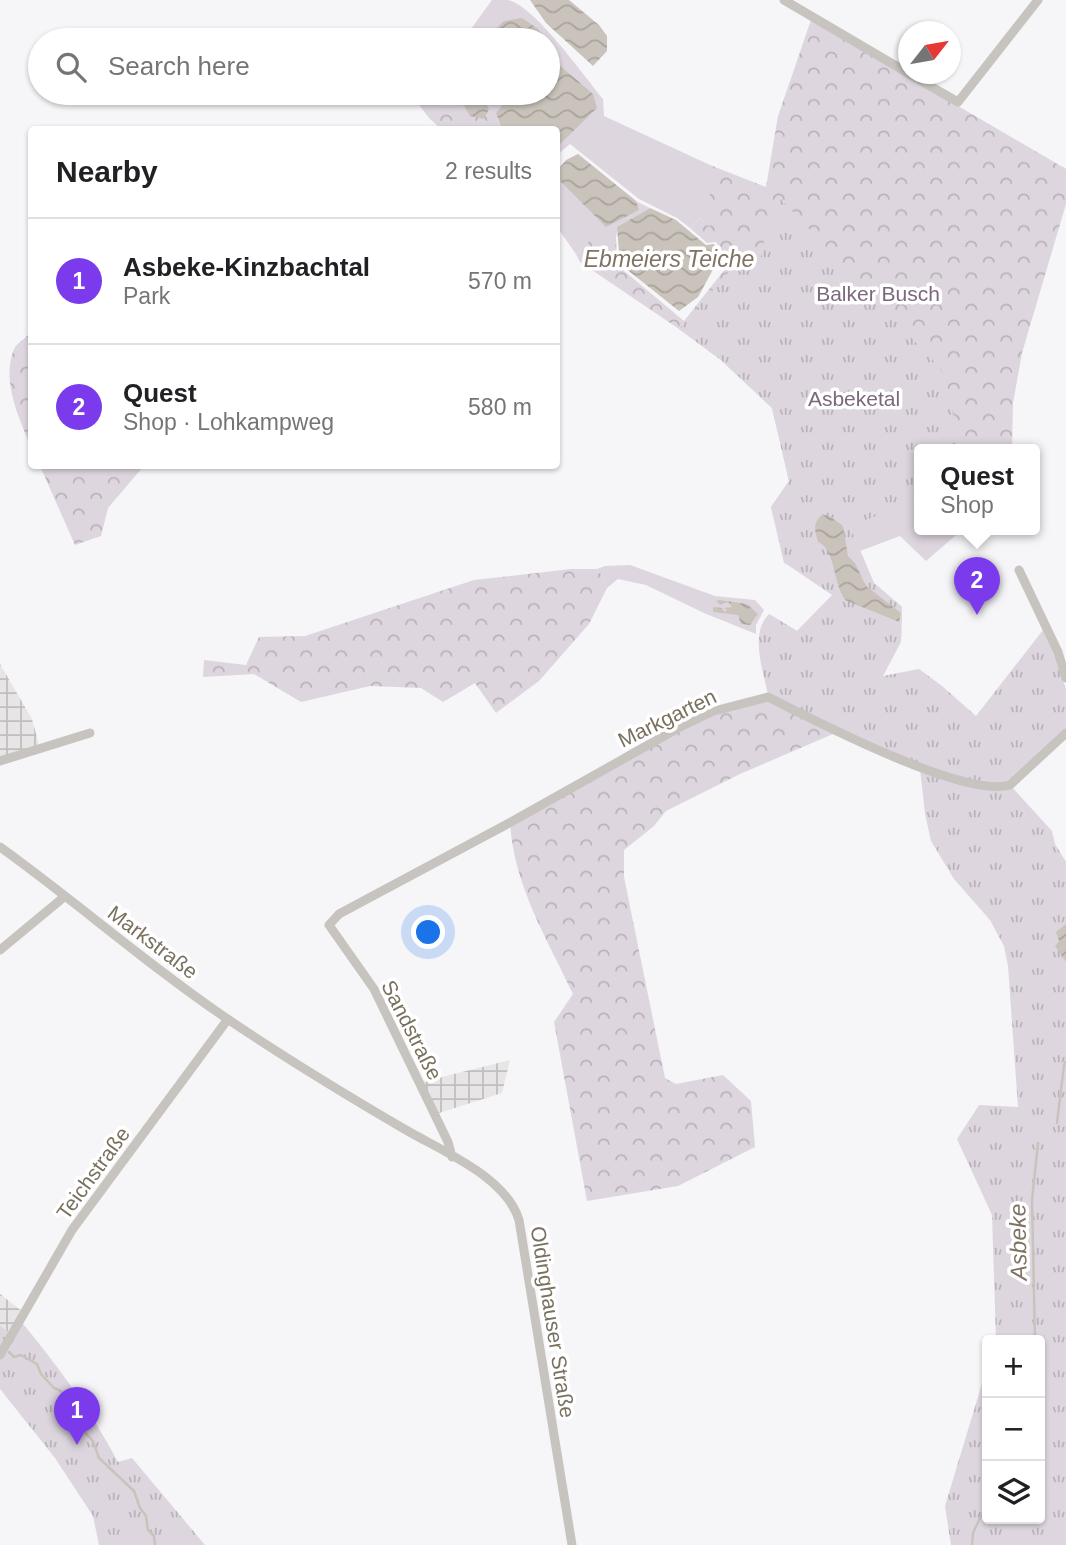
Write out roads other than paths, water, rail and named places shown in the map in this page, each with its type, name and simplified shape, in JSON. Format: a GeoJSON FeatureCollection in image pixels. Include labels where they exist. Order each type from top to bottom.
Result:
{"type":"FeatureCollection","features":[{"type":"Feature","properties":{"kind":"street"},"geometry":{"type":"LineString","coordinates":[[785,0],[898,67]]}},
{"type":"Feature","properties":{"kind":"street"},"geometry":{"type":"LineString","coordinates":[[928,84],[958,102],[1038,0]]}},
{"type":"Feature","properties":{"kind":"street"},"geometry":{"type":"LineString","coordinates":[[1019,570],[1058,652],[1066,678]]}},
{"type":"Feature","properties":{"kind":"street","name":"Markgarten"},"geometry":{"type":"LineString","coordinates":[[329,926],[339,914],[682,726],[714,711],[741,703],[768,697],[921,768],[987,788],[1000,789],[1010,785],[1066,733]]}},
{"type":"Feature","properties":{"kind":"street"},"geometry":{"type":"LineString","coordinates":[[0,761],[90,733]]}},
{"type":"Feature","properties":{"kind":"street","name":"Markstraße"},"geometry":{"type":"LineString","coordinates":[[0,847],[228,1019],[289,1059]]}},
{"type":"Feature","properties":{"kind":"street"},"geometry":{"type":"LineString","coordinates":[[0,950],[64,897]]}},
{"type":"Feature","properties":{"kind":"street","name":"Sandstraße"},"geometry":{"type":"LineString","coordinates":[[329,926],[374,989],[448,1142],[452,1157]]}},
{"type":"Feature","properties":{"kind":"street","name":"Teichstraße"},"geometry":{"type":"LineString","coordinates":[[0,1355],[72,1230],[228,1019]]}},
{"type":"Feature","properties":{"kind":"street","name":"Oldinghauser Straße"},"geometry":{"type":"LineString","coordinates":[[289,1059],[452,1157],[503,1191],[517,1212],[572,1545]]}},
{"type":"Feature","properties":{"kind":"water"},"geometry":{"type":"Polygon","coordinates":[[[530,0],[569,0],[599,25],[607,36],[607,51],[593,66],[560,36],[560,28],[551,28],[530,0]]]}},
{"type":"Feature","properties":{"kind":"water"},"geometry":{"type":"Polygon","coordinates":[[[522,18],[537,28],[497,28],[504,21],[522,18]]]}},
{"type":"Feature","properties":{"kind":"water"},"geometry":{"type":"Polygon","coordinates":[[[560,66],[593,94],[597,108],[560,144],[560,126],[501,126],[496,113],[502,105],[560,105],[560,66]]]}},
{"type":"Feature","properties":{"kind":"water"},"geometry":{"type":"Polygon","coordinates":[[[464,105],[487,105],[489,109],[484,119],[470,116],[464,105]]]}},
{"type":"Feature","properties":{"kind":"water"},"geometry":{"type":"Polygon","coordinates":[[[578,154],[636,201],[639,210],[606,227],[560,181],[560,167],[566,160],[578,154]]]}},
{"type":"Feature","properties":{"kind":"water","name":"Ebmeiers Teiche"},"geometry":{"type":"Polygon","coordinates":[[[650,208],[676,220],[706,245],[714,244],[721,255],[698,297],[679,311],[620,264],[617,227],[650,208]]]}},
{"type":"Feature","properties":{"kind":"water"},"geometry":{"type":"Polygon","coordinates":[[[822,515],[828,515],[843,526],[848,556],[855,563],[866,586],[901,613],[899,622],[845,600],[828,551],[818,542],[815,531],[822,515]]]}},
{"type":"Feature","properties":{"kind":"water"},"geometry":{"type":"Polygon","coordinates":[[[719,600],[747,604],[758,614],[750,625],[741,624],[738,615],[713,612],[713,607],[722,608],[725,612],[727,610],[724,608],[732,607],[728,602],[720,605],[716,601],[719,600]]]}},
{"type":"Feature","properties":{"kind":"water"},"geometry":{"type":"Polygon","coordinates":[[[1066,924],[1066,962],[1055,946],[1059,941],[1056,932],[1066,924]]]}},
{"type":"Feature","properties":{"kind":"waterway","name":"Asbeke"},"geometry":{"type":"LineString","coordinates":[[1057,1123],[1066,1061]]}},
{"type":"Feature","properties":{"kind":"waterway","name":"Asbeke"},"geometry":{"type":"LineString","coordinates":[[1035,1335],[1032,1200],[1038,1143]]}},
{"type":"Feature","properties":{"kind":"waterway"},"geometry":{"type":"LineString","coordinates":[[9,1352],[14,1357],[21,1355],[37,1364],[41,1374],[54,1388],[61,1391],[66,1402],[73,1404],[78,1425],[93,1441],[99,1458],[134,1491],[146,1516],[148,1530],[154,1536],[155,1545]]}},
{"type":"Feature","properties":{"kind":"waterway","name":"Asbeke"},"geometry":{"type":"LineString","coordinates":[[972,1545],[973,1533],[982,1514]]}},
{"type":"Feature","properties":{"kind":"place","name":"Quest"},"geometry":{"type":"Point","coordinates":[977,615]}},
{"type":"Feature","properties":{"kind":"place","name":"Asbeke-Kinzbachtal"},"geometry":{"type":"Point","coordinates":[77,1445]}},
{"type":"Feature","properties":{"kind":"park label","name":"Balker Busch"},"geometry":{"type":"Point","coordinates":[878,293]}},
{"type":"Feature","properties":{"kind":"park label","name":"Asbeketal"},"geometry":{"type":"Point","coordinates":[854,398]}}]}
